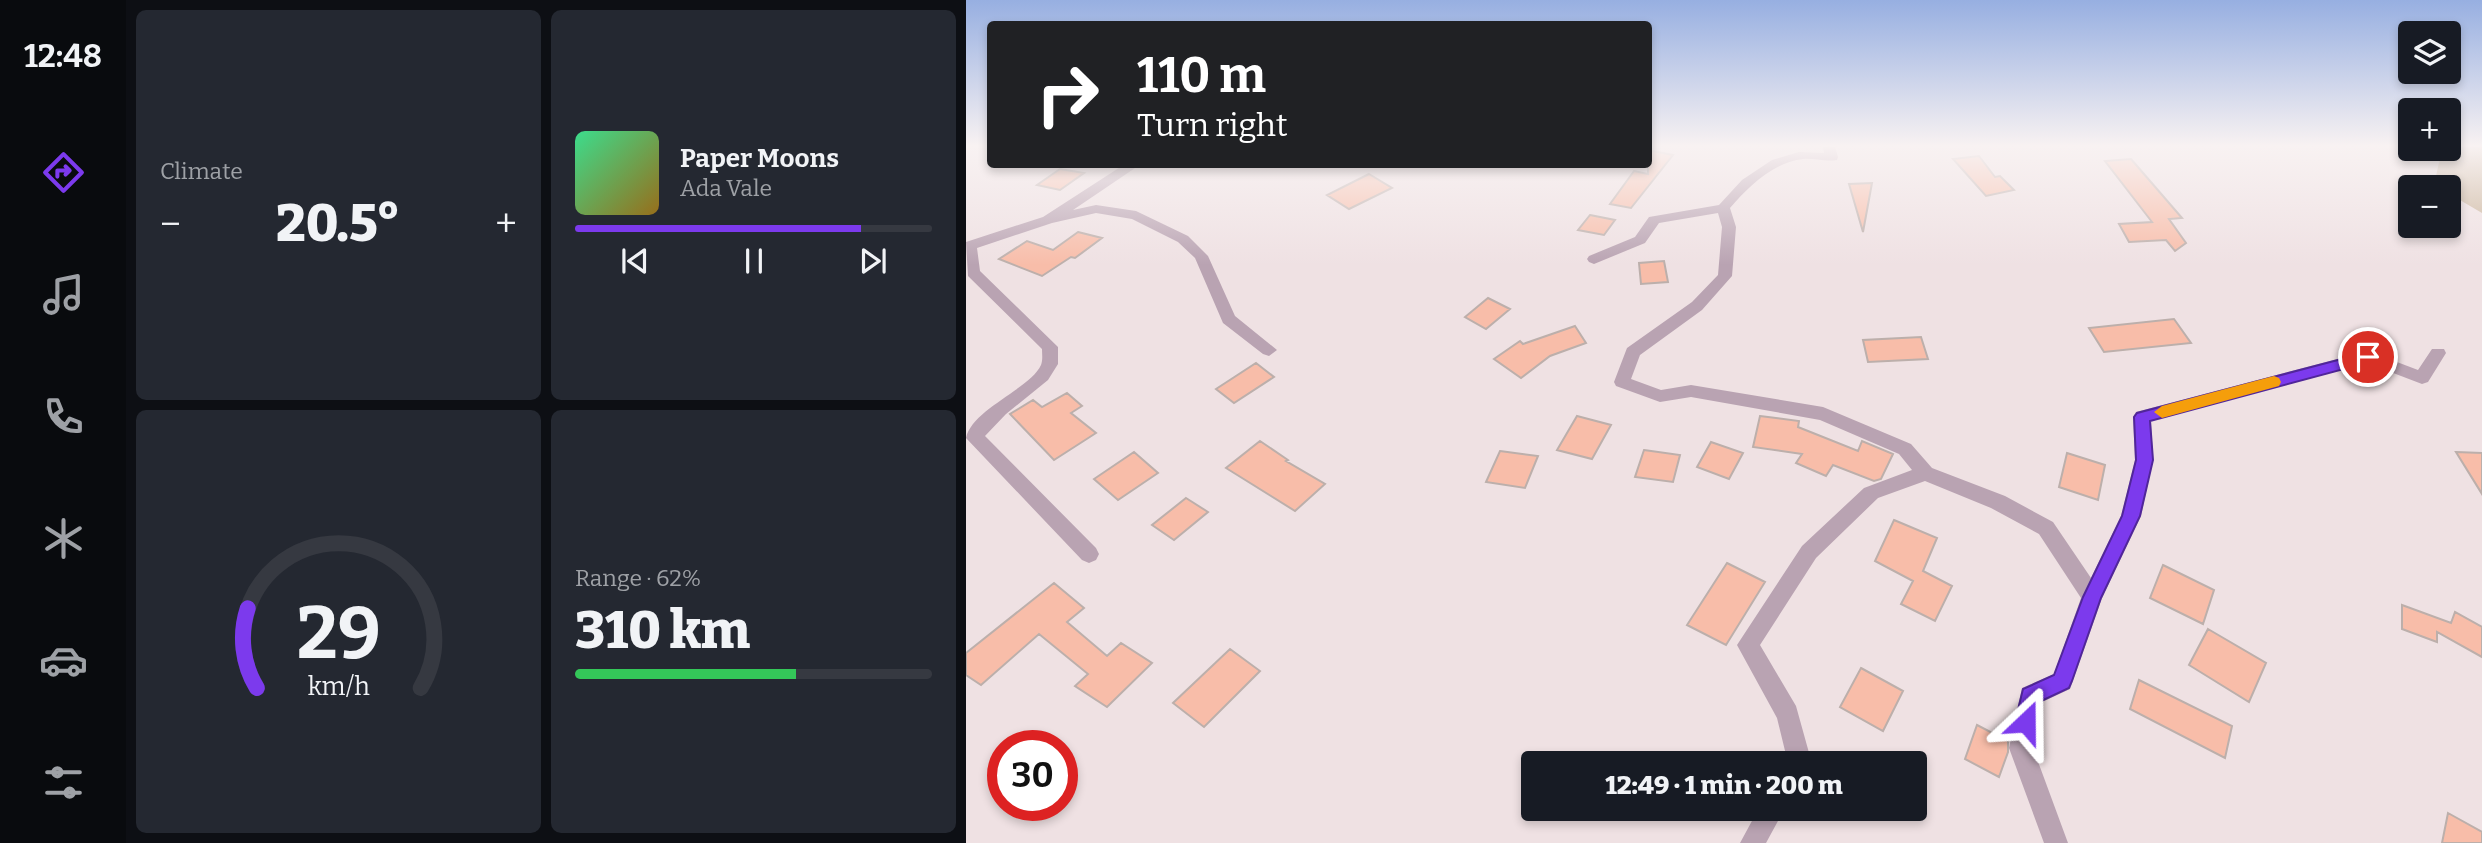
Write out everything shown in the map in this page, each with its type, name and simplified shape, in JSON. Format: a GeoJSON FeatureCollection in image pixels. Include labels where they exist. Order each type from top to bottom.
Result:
{"type":"FeatureCollection","features":[{"type":"Feature","properties":{"kind":"street"},"geometry":{"type":"LineString","coordinates":[[1048,220],[1100,186]]}},
{"type":"Feature","properties":{"kind":"street"},"geometry":{"type":"LineString","coordinates":[[1594,259],[1640,240],[1654,220],[1723,208],[1741,186]]}},
{"type":"Feature","properties":{"kind":"street"},"geometry":{"type":"LineString","coordinates":[[1723,208],[1729,227],[1726,276],[1697,306],[1633,352],[1622,382],[1660,396],[1691,391],[1823,414],[1905,449],[1925,473],[1998,502],[2046,528],[2092,597]]}},
{"type":"Feature","properties":{"kind":"street"},"geometry":{"type":"LineString","coordinates":[[1088,554],[974,436],[1000,409],[1042,376],[1050,364],[1050,347],[973,274],[968,247],[1048,220],[1096,209],[1136,215],[1182,239],[1201,256],[1229,319],[1269,350]]}},
{"type":"Feature","properties":{"kind":"street"},"geometry":{"type":"LineString","coordinates":[[2056,843],[2021,748],[2030,696],[2062,681],[2092,597],[2131,516],[2144,460],[2142,417],[2368,357],[2422,378],[2438,353]]}},
{"type":"Feature","properties":{"kind":"street"},"geometry":{"type":"LineString","coordinates":[[1797,751],[1788,714],[1748,645],[1809,552],[1871,493],[1925,473]]}},
{"type":"Feature","properties":{"kind":"street"},"geometry":{"type":"LineString","coordinates":[[1752,843],[1765,821]]}},
{"type":"Feature","properties":{"kind":"shaded area"},"geometry":{"type":"Polygon","coordinates":[[[2461,186],[2482,186],[2482,213],[2461,201],[2461,186]]]}},
{"type":"Feature","properties":{"kind":"building"},"geometry":{"type":"Polygon","coordinates":[[[1043,186],[1065,186],[1060,190],[1043,186]]]}},
{"type":"Feature","properties":{"kind":"building"},"geometry":{"type":"Polygon","coordinates":[[[1344,186],[1392,188],[1349,209],[1327,195],[1344,186]]]}},
{"type":"Feature","properties":{"kind":"building"},"geometry":{"type":"Polygon","coordinates":[[[1623,186],[1648,186],[1631,208],[1610,204],[1623,186]]]}},
{"type":"Feature","properties":{"kind":"building"},"geometry":{"type":"Polygon","coordinates":[[[1850,186],[1871,186],[1863,232],[1850,186]]]}},
{"type":"Feature","properties":{"kind":"building"},"geometry":{"type":"Polygon","coordinates":[[[1977,186],[2010,186],[2014,190],[1986,196],[1977,186]]]}},
{"type":"Feature","properties":{"kind":"building"},"geometry":{"type":"Polygon","coordinates":[[[2125,186],[2155,186],[2182,218],[2169,219],[2186,243],[2175,251],[2166,240],[2129,242],[2119,224],[2152,222],[2125,186]]]}},
{"type":"Feature","properties":{"kind":"building"},"geometry":{"type":"Polygon","coordinates":[[[1590,215],[1615,220],[1604,235],[1578,230],[1590,215]]]}},
{"type":"Feature","properties":{"kind":"building"},"geometry":{"type":"Polygon","coordinates":[[[1078,232],[1102,238],[1075,258],[1071,257],[1042,276],[999,259],[1027,241],[1053,250],[1078,232]]]}},
{"type":"Feature","properties":{"kind":"building"},"geometry":{"type":"Polygon","coordinates":[[[1664,261],[1668,282],[1641,284],[1639,263],[1664,261]]]}},
{"type":"Feature","properties":{"kind":"building"},"geometry":{"type":"Polygon","coordinates":[[[1488,298],[1510,309],[1486,329],[1465,317],[1488,298]]]}},
{"type":"Feature","properties":{"kind":"building"},"geometry":{"type":"Polygon","coordinates":[[[2174,319],[2191,343],[2104,352],[2089,328],[2174,319]]]}},
{"type":"Feature","properties":{"kind":"building"},"geometry":{"type":"Polygon","coordinates":[[[1575,326],[1586,343],[1550,356],[1521,378],[1494,359],[1520,341],[1523,344],[1575,326]]]}},
{"type":"Feature","properties":{"kind":"building"},"geometry":{"type":"Polygon","coordinates":[[[1921,337],[1928,359],[1868,362],[1863,340],[1921,337]]]}},
{"type":"Feature","properties":{"kind":"building"},"geometry":{"type":"Polygon","coordinates":[[[1256,363],[1274,377],[1234,403],[1216,389],[1256,363]]]}},
{"type":"Feature","properties":{"kind":"building"},"geometry":{"type":"Polygon","coordinates":[[[1067,393],[1082,406],[1071,413],[1096,433],[1054,460],[1010,414],[1033,400],[1042,407],[1067,393]]]}},
{"type":"Feature","properties":{"kind":"building"},"geometry":{"type":"Polygon","coordinates":[[[1577,416],[1611,425],[1592,459],[1557,450],[1577,416]]]}},
{"type":"Feature","properties":{"kind":"building"},"geometry":{"type":"Polygon","coordinates":[[[1760,416],[1799,421],[1798,427],[1858,451],[1862,441],[1893,454],[1881,479],[1874,481],[1833,465],[1826,476],[1796,463],[1802,454],[1753,447],[1760,416]]]}},
{"type":"Feature","properties":{"kind":"building"},"geometry":{"type":"Polygon","coordinates":[[[1260,441],[1288,460],[1286,461],[1325,484],[1295,511],[1226,468],[1260,441]]]}},
{"type":"Feature","properties":{"kind":"building"},"geometry":{"type":"Polygon","coordinates":[[[1711,442],[1743,453],[1729,479],[1697,467],[1711,442]]]}},
{"type":"Feature","properties":{"kind":"building"},"geometry":{"type":"Polygon","coordinates":[[[1644,450],[1680,455],[1673,482],[1635,477],[1644,450]]]}},
{"type":"Feature","properties":{"kind":"building"},"geometry":{"type":"Polygon","coordinates":[[[1500,451],[1538,456],[1525,488],[1486,482],[1500,451]]]}},
{"type":"Feature","properties":{"kind":"building"},"geometry":{"type":"Polygon","coordinates":[[[1134,452],[1158,473],[1118,500],[1094,479],[1134,452]]]}},
{"type":"Feature","properties":{"kind":"building"},"geometry":{"type":"Polygon","coordinates":[[[2456,452],[2482,453],[2482,494],[2456,452]]]}},
{"type":"Feature","properties":{"kind":"building"},"geometry":{"type":"Polygon","coordinates":[[[2067,453],[2105,465],[2098,500],[2059,487],[2067,453]]]}},
{"type":"Feature","properties":{"kind":"building"},"geometry":{"type":"Polygon","coordinates":[[[1186,498],[1208,512],[1174,540],[1152,525],[1186,498]]]}},
{"type":"Feature","properties":{"kind":"building"},"geometry":{"type":"Polygon","coordinates":[[[1894,520],[1937,538],[1923,571],[1952,586],[1935,621],[1901,604],[1913,581],[1875,561],[1894,520]]]}},
{"type":"Feature","properties":{"kind":"building"},"geometry":{"type":"Polygon","coordinates":[[[1727,563],[1765,582],[1726,645],[1687,625],[1727,563]]]}},
{"type":"Feature","properties":{"kind":"building"},"geometry":{"type":"Polygon","coordinates":[[[2163,565],[2214,590],[2203,624],[2150,598],[2163,565]]]}},
{"type":"Feature","properties":{"kind":"building"},"geometry":{"type":"Polygon","coordinates":[[[1054,583],[1084,608],[1067,622],[1107,656],[1121,643],[1152,663],[1107,707],[1075,686],[1088,674],[1039,634],[981,685],[966,675],[966,653],[1054,583]]]}},
{"type":"Feature","properties":{"kind":"building"},"geometry":{"type":"Polygon","coordinates":[[[2402,605],[2451,623],[2455,612],[2482,627],[2482,657],[2437,632],[2437,642],[2402,629],[2402,605]]]}},
{"type":"Feature","properties":{"kind":"building"},"geometry":{"type":"Polygon","coordinates":[[[2208,629],[2266,663],[2249,702],[2189,665],[2208,629]]]}},
{"type":"Feature","properties":{"kind":"building"},"geometry":{"type":"Polygon","coordinates":[[[1230,649],[1260,671],[1204,727],[1173,703],[1230,649]]]}},
{"type":"Feature","properties":{"kind":"building"},"geometry":{"type":"Polygon","coordinates":[[[1861,668],[1903,691],[1883,731],[1840,707],[1861,668]]]}},
{"type":"Feature","properties":{"kind":"building"},"geometry":{"type":"Polygon","coordinates":[[[2139,680],[2232,726],[2225,758],[2130,709],[2139,680]]]}},
{"type":"Feature","properties":{"kind":"building"},"geometry":{"type":"Polygon","coordinates":[[[1977,725],[2008,741],[2008,752],[1999,777],[1965,759],[1977,725]]]}},
{"type":"Feature","properties":{"kind":"building"},"geometry":{"type":"Polygon","coordinates":[[[2448,813],[2482,832],[2482,843],[2442,843],[2448,813]]]}},
{"type":"Feature","properties":{"kind":"slow traffic"},"geometry":{"type":"LineString","coordinates":[[2162,412],[2274,382]]}},
{"type":"Feature","properties":{"kind":"route"},"geometry":{"type":"LineString","coordinates":[[2026,722],[2030,696],[2062,681],[2092,597],[2131,516],[2144,460],[2142,417],[2368,357]]}}]}
